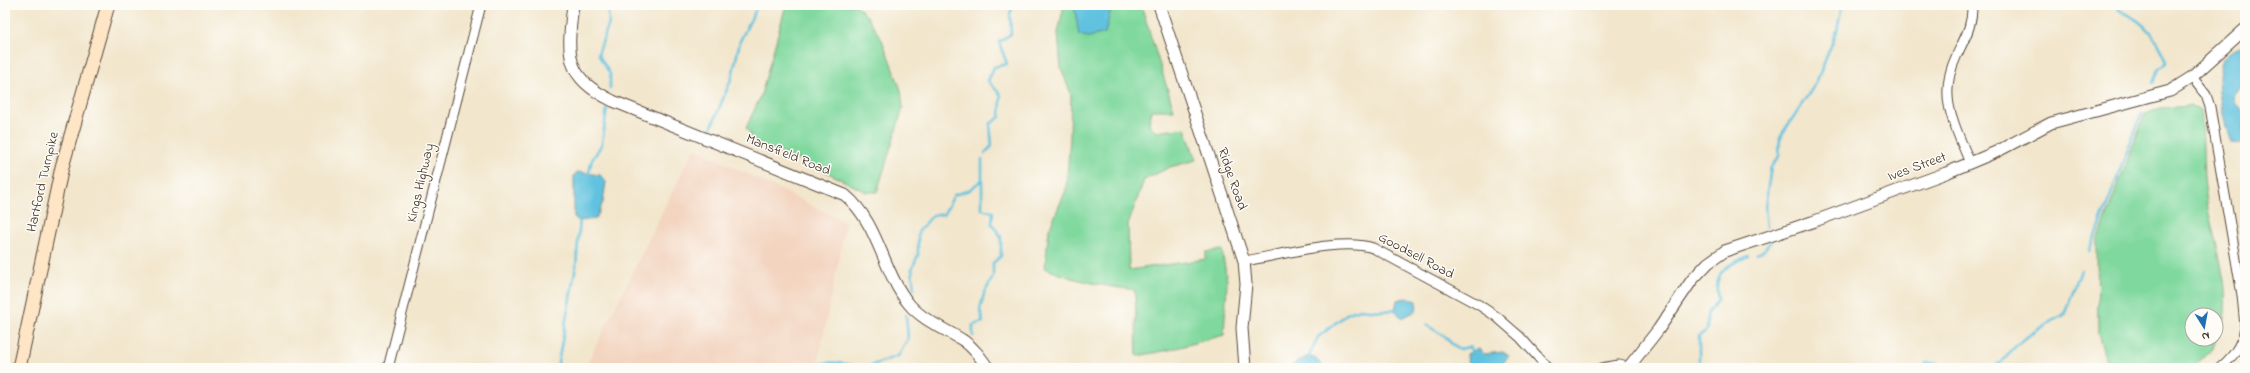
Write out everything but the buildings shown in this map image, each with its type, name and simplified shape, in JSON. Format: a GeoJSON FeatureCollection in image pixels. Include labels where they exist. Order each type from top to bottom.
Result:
{"type":"FeatureCollection","features":[{"type":"Feature","properties":{"kind":"main road","name":"Hartford Turnpike"},"geometry":{"type":"LineString","coordinates":[[19,368],[62,167],[108,5]]}},
{"type":"Feature","properties":{"kind":"street","name":"Kings Highway"},"geometry":{"type":"LineString","coordinates":[[388,368],[481,5]]}},
{"type":"Feature","properties":{"kind":"street","name":"Mansfield Road"},"geometry":{"type":"LineString","coordinates":[[573,5],[570,55],[576,73],[587,87],[614,101],[845,195],[854,202],[869,224],[898,287],[910,305],[928,320],[964,341],[974,349],[988,368]]}},
{"type":"Feature","properties":{"kind":"street","name":"Ridge Road"},"geometry":{"type":"LineString","coordinates":[[1159,5],[1244,261],[1246,284],[1242,328],[1245,368]]}},
{"type":"Feature","properties":{"kind":"street"},"geometry":{"type":"LineString","coordinates":[[1970,163],[1955,126],[1947,94],[1949,76],[1971,26],[1972,5]]}},
{"type":"Feature","properties":{"kind":"street","name":"Ives Street"},"geometry":{"type":"LineString","coordinates":[[1628,368],[1658,330],[1692,280],[1704,266],[1717,256],[1749,242],[1812,222],[1970,163],[2052,123],[2159,96],[2176,89],[2192,77],[2245,30]]}},
{"type":"Feature","properties":{"kind":"street"},"geometry":{"type":"LineString","coordinates":[[2192,77],[2206,95],[2210,107],[2242,296],[2245,328],[2239,347],[2232,357],[2220,368]]}},
{"type":"Feature","properties":{"kind":"street","name":"Goodsell Road"},"geometry":{"type":"LineString","coordinates":[[1244,261],[1335,246],[1360,245],[1373,248],[1479,305],[1497,317],[1520,337],[1548,368]]}},
{"type":"Feature","properties":{"kind":"street"},"geometry":{"type":"LineString","coordinates":[[1601,368],[1619,365],[1628,368]]}},
{"type":"Feature","properties":{"kind":"shaded area"},"geometry":{"type":"Polygon","coordinates":[[[694,148],[846,222],[817,368],[585,368],[694,148]]]}},
{"type":"Feature","properties":{"kind":"green space"},"geometry":{"type":"Polygon","coordinates":[[[786,5],[856,5],[867,16],[882,40],[901,90],[903,108],[877,192],[866,192],[810,164],[756,143],[746,128],[761,95],[786,5]]]}},
{"type":"Feature","properties":{"kind":"green space"},"geometry":{"type":"Polygon","coordinates":[[[1064,5],[1141,5],[1174,110],[1151,110],[1149,124],[1156,132],[1185,128],[1196,160],[1170,167],[1144,180],[1128,225],[1129,270],[1206,259],[1206,252],[1222,250],[1227,281],[1224,335],[1169,350],[1137,356],[1135,290],[1078,280],[1045,268],[1049,229],[1066,190],[1070,137],[1071,94],[1061,68],[1058,33],[1064,5]]]}},
{"type":"Feature","properties":{"kind":"green space"},"geometry":{"type":"Polygon","coordinates":[[[2189,106],[2201,111],[2203,164],[2208,211],[2220,257],[2225,288],[2224,319],[2224,307],[2184,307],[2184,347],[2213,347],[2212,350],[2190,368],[2108,368],[2098,333],[2097,240],[2145,114],[2164,108],[2189,106]]]}},
{"type":"Feature","properties":{"kind":"water"},"geometry":{"type":"Polygon","coordinates":[[[1074,5],[1112,5],[1105,33],[1088,37],[1079,35],[1074,5]]]}},
{"type":"Feature","properties":{"kind":"water"},"geometry":{"type":"Polygon","coordinates":[[[2245,44],[2244,81],[2234,95],[2233,101],[2245,113],[2245,125],[2242,129],[2245,130],[2245,143],[2231,142],[2221,106],[2218,75],[2223,60],[2233,51],[2245,44]]]}},
{"type":"Feature","properties":{"kind":"water"},"geometry":{"type":"Polygon","coordinates":[[[577,172],[600,175],[606,182],[603,202],[596,219],[579,221],[574,217],[574,176],[577,172]]]}},
{"type":"Feature","properties":{"kind":"water"},"geometry":{"type":"Polygon","coordinates":[[[1406,298],[1417,301],[1416,311],[1402,318],[1395,310],[1397,300],[1406,298]]]}},
{"type":"Feature","properties":{"kind":"water"},"geometry":{"type":"Polygon","coordinates":[[[1478,348],[1483,354],[1503,352],[1509,356],[1499,368],[1468,368],[1467,354],[1478,348]]]}},
{"type":"Feature","properties":{"kind":"water"},"geometry":{"type":"Polygon","coordinates":[[[1309,356],[1316,359],[1324,368],[1290,368],[1295,363],[1309,356]]]}},
{"type":"Feature","properties":{"kind":"waterway"},"geometry":{"type":"LineString","coordinates":[[608,5],[609,23],[598,54],[610,74],[610,88]]}},
{"type":"Feature","properties":{"kind":"waterway"},"geometry":{"type":"LineString","coordinates":[[711,128],[732,77],[740,41],[758,5]]}},
{"type":"Feature","properties":{"kind":"waterway"},"geometry":{"type":"LineString","coordinates":[[985,153],[992,146],[990,124],[1000,117],[1001,95],[988,81],[994,67],[1007,64],[999,42],[1011,34],[1010,14],[1013,5]]}},
{"type":"Feature","properties":{"kind":"waterway"},"geometry":{"type":"LineString","coordinates":[[1767,228],[1765,206],[1771,167],[1779,156],[1780,137],[1816,83],[1837,31],[1842,5]]}},
{"type":"Feature","properties":{"kind":"waterway"},"geometry":{"type":"LineString","coordinates":[[2117,5],[2119,10],[2136,20],[2149,31],[2163,53],[2167,63],[2158,69],[2153,83]]}},
{"type":"Feature","properties":{"kind":"waterway"},"geometry":{"type":"LineString","coordinates":[[588,176],[592,160],[602,144],[607,108]]}},
{"type":"Feature","properties":{"kind":"waterway"},"geometry":{"type":"LineString","coordinates":[[2089,252],[2142,113]]}},
{"type":"Feature","properties":{"kind":"waterway"},"geometry":{"type":"LineString","coordinates":[[973,336],[973,325],[983,322],[980,309],[984,294],[993,277],[993,263],[1001,256],[1001,237],[992,224],[993,212],[982,209],[982,159]]}},
{"type":"Feature","properties":{"kind":"waterway"},"geometry":{"type":"LineString","coordinates":[[914,289],[912,269],[918,255],[918,232],[933,215],[944,214],[954,195],[969,190],[982,180]]}},
{"type":"Feature","properties":{"kind":"waterway"},"geometry":{"type":"LineString","coordinates":[[557,368],[576,266],[580,219]]}},
{"type":"Feature","properties":{"kind":"waterway"},"geometry":{"type":"LineString","coordinates":[[1757,254],[1764,250],[1771,241]]}},
{"type":"Feature","properties":{"kind":"waterway"},"geometry":{"type":"LineString","coordinates":[[1699,368],[1699,336],[1707,330],[1707,315],[1718,299],[1717,282],[1719,276],[1727,267],[1748,256]]}},
{"type":"Feature","properties":{"kind":"waterway"},"geometry":{"type":"LineString","coordinates":[[1989,368],[2003,361],[2017,345],[2034,332],[2064,315],[2081,270]]}},
{"type":"Feature","properties":{"kind":"waterway"},"geometry":{"type":"LineString","coordinates":[[1309,356],[1318,337],[1348,313],[1360,309],[1379,311],[1398,310]]}},
{"type":"Feature","properties":{"kind":"waterway"},"geometry":{"type":"LineString","coordinates":[[864,368],[898,356],[908,339],[906,315]]}},
{"type":"Feature","properties":{"kind":"waterway"},"geometry":{"type":"LineString","coordinates":[[1426,325],[1443,335],[1456,348],[1459,349],[1470,347],[1473,351]]}},
{"type":"Feature","properties":{"kind":"waterway"},"geometry":{"type":"LineString","coordinates":[[802,368],[826,363],[839,363],[863,368]]}},
{"type":"Feature","properties":{"kind":"waterway"},"geometry":{"type":"LineString","coordinates":[[1925,368],[1926,363],[1937,363],[1950,368]]}}]}
